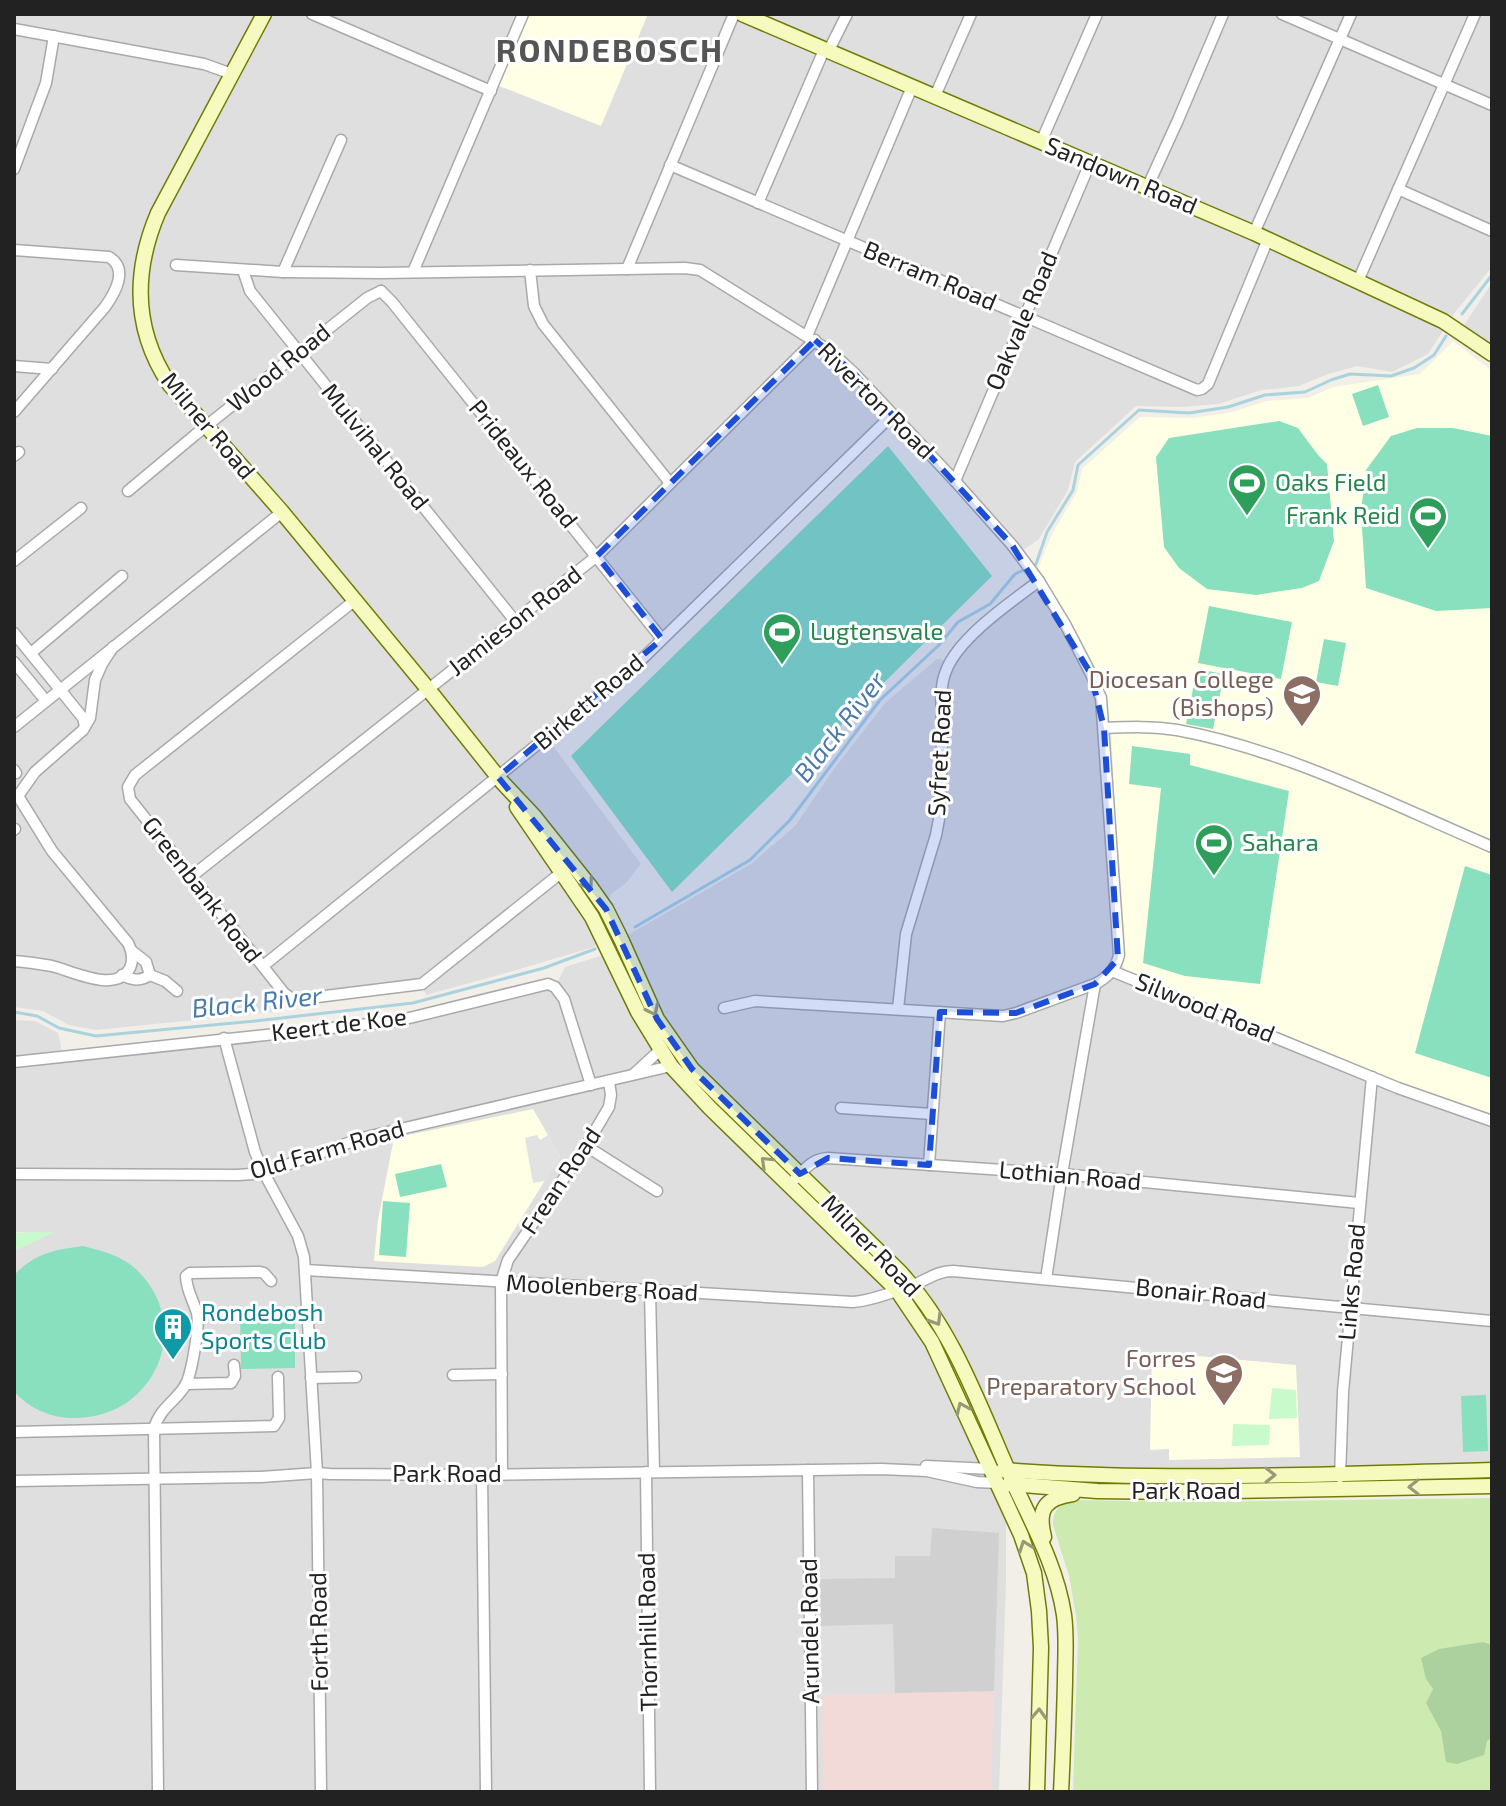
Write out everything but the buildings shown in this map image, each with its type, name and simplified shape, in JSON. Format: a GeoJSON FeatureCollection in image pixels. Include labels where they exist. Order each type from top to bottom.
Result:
{"type":"FeatureCollection","features":[{"type":"Feature","properties":{"kind":"main road","name":"Milner Road"},"geometry":{"type":"LineString","coordinates":[[264,14],[158,213],[148,239],[141,274],[143,324],[153,354],[170,385],[282,512],[500,780],[534,816],[606,909],[657,1019],[684,1059],[897,1290],[932,1342],[1029,1555],[1037,1593],[1041,1648],[1037,1792]]}},
{"type":"Feature","properties":{"kind":"main road","name":"Sandown Road"},"geometry":{"type":"LineString","coordinates":[[742,14],[1261,236],[1443,321],[1492,354]]}},
{"type":"Feature","properties":{"kind":"main road","name":"Milner Road"},"geometry":{"type":"LineString","coordinates":[[500,780],[592,917],[638,1012],[671,1066],[697,1095],[912,1285],[927,1304],[958,1357],[1051,1564],[1064,1614],[1066,1645],[1061,1792]]}},
{"type":"Feature","properties":{"kind":"main road","name":"Park Road"},"geometry":{"type":"LineString","coordinates":[[991,1469],[1120,1476],[1492,1486]]}},
{"type":"Feature","properties":{"kind":"main road","name":"Park Road"},"geometry":{"type":"LineString","coordinates":[[997,1483],[1097,1491],[1175,1492],[1492,1470]]}},
{"type":"Feature","properties":{"kind":"main road"},"geometry":{"type":"LineString","coordinates":[[1051,1564],[1041,1523],[1045,1506],[1056,1496],[1097,1491]]}},
{"type":"Feature","properties":{"kind":"street"},"geometry":{"type":"LineString","coordinates":[[312,14],[491,91]]}},
{"type":"Feature","properties":{"kind":"street"},"geometry":{"type":"LineString","coordinates":[[413,272],[523,14]]}},
{"type":"Feature","properties":{"kind":"street"},"geometry":{"type":"LineString","coordinates":[[627,269],[734,14]]}},
{"type":"Feature","properties":{"kind":"street"},"geometry":{"type":"LineString","coordinates":[[758,203],[826,51],[847,14]]}},
{"type":"Feature","properties":{"kind":"street"},"geometry":{"type":"LineString","coordinates":[[935,96],[971,14]]}},
{"type":"Feature","properties":{"kind":"street"},"geometry":{"type":"LineString","coordinates":[[1041,142],[1097,14]]}},
{"type":"Feature","properties":{"kind":"street"},"geometry":{"type":"LineString","coordinates":[[1147,188],[1223,14]]}},
{"type":"Feature","properties":{"kind":"street"},"geometry":{"type":"LineString","coordinates":[[1282,14],[1492,105]]}},
{"type":"Feature","properties":{"kind":"street"},"geometry":{"type":"LineString","coordinates":[[1261,236],[1351,14]]}},
{"type":"Feature","properties":{"kind":"street"},"geometry":{"type":"LineString","coordinates":[[1358,281],[1475,14]]}},
{"type":"Feature","properties":{"kind":"street"},"geometry":{"type":"LineString","coordinates":[[14,29],[204,64],[232,74]]}},
{"type":"Feature","properties":{"kind":"street"},"geometry":{"type":"LineString","coordinates":[[14,169],[46,83],[54,36]]}},
{"type":"Feature","properties":{"kind":"street","name":"Jamieson Road"},"geometry":{"type":"LineString","coordinates":[[192,876],[597,556],[811,338],[847,241],[912,87]]}},
{"type":"Feature","properties":{"kind":"street"},"geometry":{"type":"LineString","coordinates":[[283,272],[341,140]]}},
{"type":"Feature","properties":{"kind":"street","name":"Oakvale Road"},"geometry":{"type":"LineString","coordinates":[[955,481],[1090,163]]}},
{"type":"Feature","properties":{"kind":"street","name":"Berram Road"},"geometry":{"type":"LineString","coordinates":[[670,165],[1189,387],[1202,389],[1208,384],[1261,236]]}},
{"type":"Feature","properties":{"kind":"street"},"geometry":{"type":"LineString","coordinates":[[1398,189],[1492,231]]}},
{"type":"Feature","properties":{"kind":"street"},"geometry":{"type":"LineString","coordinates":[[14,250],[109,257],[115,261],[119,272],[112,298],[14,412]]}},
{"type":"Feature","properties":{"kind":"street","name":"Riverton Road"},"geometry":{"type":"LineString","coordinates":[[176,265],[283,272],[381,273],[700,270],[834,354],[1019,553],[1065,624],[1096,685],[1101,698],[1104,728],[1119,955],[1112,971]]}},
{"type":"Feature","properties":{"kind":"street","name":"Mulvihal Road"},"geometry":{"type":"LineString","coordinates":[[243,270],[250,291],[515,621]]}},
{"type":"Feature","properties":{"kind":"street"},"geometry":{"type":"LineString","coordinates":[[530,270],[534,306],[543,324],[670,483]]}},
{"type":"Feature","properties":{"kind":"street"},"geometry":{"type":"LineString","coordinates":[[381,273],[381,291]]}},
{"type":"Feature","properties":{"kind":"street","name":"Wood Road"},"geometry":{"type":"LineString","coordinates":[[128,491],[367,298],[381,291]]}},
{"type":"Feature","properties":{"kind":"street","name":"Prideaux Road"},"geometry":{"type":"LineString","coordinates":[[381,291],[662,639]]}},
{"type":"Feature","properties":{"kind":"street"},"geometry":{"type":"LineString","coordinates":[[14,366],[52,369]]}},
{"type":"Feature","properties":{"kind":"street","name":"Birkett Road"},"geometry":{"type":"LineString","coordinates":[[263,966],[500,780],[637,664],[893,414]]}},
{"type":"Feature","properties":{"kind":"street"},"geometry":{"type":"LineString","coordinates":[[14,561],[81,508]]}},
{"type":"Feature","properties":{"kind":"street"},"geometry":{"type":"LineString","coordinates":[[14,727],[282,512]]}},
{"type":"Feature","properties":{"kind":"street"},"geometry":{"type":"LineString","coordinates":[[31,653],[122,576]]}},
{"type":"Feature","properties":{"kind":"street","name":"Syfret Road"},"geometry":{"type":"LineString","coordinates":[[898,1009],[906,934],[939,819],[942,693],[946,669],[976,633],[1038,579]]}},
{"type":"Feature","properties":{"kind":"street","name":"Greenbank Road"},"geometry":{"type":"LineString","coordinates":[[354,601],[135,775],[128,787],[130,799],[284,993],[293,1000],[422,984],[562,872]]}},
{"type":"Feature","properties":{"kind":"street"},"geometry":{"type":"LineString","coordinates":[[14,633],[79,712],[85,726]]}},
{"type":"Feature","properties":{"kind":"street"},"geometry":{"type":"LineString","coordinates":[[113,647],[95,680],[90,718],[80,735],[35,772],[16,798],[52,851],[132,951],[146,962],[150,975]]}},
{"type":"Feature","properties":{"kind":"street"},"geometry":{"type":"LineString","coordinates":[[15,665],[46,701]]}},
{"type":"Feature","properties":{"kind":"street"},"geometry":{"type":"LineString","coordinates":[[79,712],[91,709]]}},
{"type":"Feature","properties":{"kind":"street"},"geometry":{"type":"LineString","coordinates":[[1104,728],[1176,730],[1222,741],[1322,774],[1492,847]]}},
{"type":"Feature","properties":{"kind":"street"},"geometry":{"type":"LineString","coordinates":[[14,961],[110,980],[130,967],[132,951]]}},
{"type":"Feature","properties":{"kind":"street","name":"Silwood Road"},"geometry":{"type":"LineString","coordinates":[[724,1008],[755,1001],[1010,1015],[1102,981],[1112,971],[1421,1097],[1492,1121]]}},
{"type":"Feature","properties":{"kind":"street"},"geometry":{"type":"LineString","coordinates":[[122,975],[136,980],[150,975],[165,981],[177,991]]}},
{"type":"Feature","properties":{"kind":"street","name":"Keert de Koe"},"geometry":{"type":"LineString","coordinates":[[14,1062],[397,1021],[548,984],[555,987],[564,999],[591,1085]]}},
{"type":"Feature","properties":{"kind":"street"},"geometry":{"type":"LineString","coordinates":[[1046,1279],[1095,984]]}},
{"type":"Feature","properties":{"kind":"street"},"geometry":{"type":"LineString","coordinates":[[929,1165],[940,1012]]}},
{"type":"Feature","properties":{"kind":"street","name":"Forth Road"},"geometry":{"type":"LineString","coordinates":[[224,1038],[255,1152],[298,1236],[305,1270],[317,1473],[321,1792]]}},
{"type":"Feature","properties":{"kind":"street","name":"Old Farm Road"},"geometry":{"type":"LineString","coordinates":[[634,1075],[660,1050]]}},
{"type":"Feature","properties":{"kind":"street","name":"Old Farm Road"},"geometry":{"type":"LineString","coordinates":[[14,1174],[264,1173],[362,1138],[671,1066]]}},
{"type":"Feature","properties":{"kind":"street","name":"Links Road"},"geometry":{"type":"LineString","coordinates":[[1340,1481],[1343,1392],[1372,1077]]}},
{"type":"Feature","properties":{"kind":"street","name":"Frean Road"},"geometry":{"type":"LineString","coordinates":[[502,1474],[501,1282],[508,1260],[609,1107],[609,1082]]}},
{"type":"Feature","properties":{"kind":"street"},"geometry":{"type":"LineString","coordinates":[[841,1108],[932,1114]]}},
{"type":"Feature","properties":{"kind":"street"},"geometry":{"type":"LineString","coordinates":[[586,1146],[657,1191]]}},
{"type":"Feature","properties":{"kind":"street","name":"Lothian Road"},"geometry":{"type":"LineString","coordinates":[[795,1179],[816,1160],[828,1158],[1062,1174],[1359,1203]]}},
{"type":"Feature","properties":{"kind":"street","name":"Moolenberg Road"},"geometry":{"type":"LineString","coordinates":[[305,1270],[853,1302],[912,1285]]}},
{"type":"Feature","properties":{"kind":"street","name":"Bonair Road"},"geometry":{"type":"LineString","coordinates":[[912,1285],[946,1271],[1492,1321]]}},
{"type":"Feature","properties":{"kind":"street"},"geometry":{"type":"LineString","coordinates":[[158,1792],[154,1429],[159,1415],[186,1384],[199,1325],[186,1276],[190,1273],[260,1272],[271,1281]]}},
{"type":"Feature","properties":{"kind":"street","name":"Thornhill Road"},"geometry":{"type":"LineString","coordinates":[[650,1291],[650,1792]]}},
{"type":"Feature","properties":{"kind":"street"},"geometry":{"type":"LineString","coordinates":[[186,1384],[231,1383],[234,1381],[234,1365]]}},
{"type":"Feature","properties":{"kind":"street"},"geometry":{"type":"LineString","coordinates":[[453,1375],[502,1374]]}},
{"type":"Feature","properties":{"kind":"street"},"geometry":{"type":"LineString","coordinates":[[14,1432],[274,1426],[279,1418],[278,1377]]}},
{"type":"Feature","properties":{"kind":"street"},"geometry":{"type":"LineString","coordinates":[[311,1378],[356,1377]]}},
{"type":"Feature","properties":{"kind":"street","name":"Park Road"},"geometry":{"type":"LineString","coordinates":[[881,1469],[905,1466],[991,1469]]}},
{"type":"Feature","properties":{"kind":"street","name":"Park Road"},"geometry":{"type":"LineString","coordinates":[[14,1481],[261,1477],[317,1473],[482,1475],[881,1469],[927,1471],[997,1483]]}},
{"type":"Feature","properties":{"kind":"street","name":"Arundel Road"},"geometry":{"type":"LineString","coordinates":[[808,1470],[812,1792]]}},
{"type":"Feature","properties":{"kind":"street"},"geometry":{"type":"LineString","coordinates":[[482,1475],[486,1792]]}},
{"type":"Feature","properties":{"kind":"highlighted area"},"geometry":{"type":"Polygon","coordinates":[[[815,340],[854,373],[1012,545],[1091,674],[1104,728],[1118,959],[1095,984],[1016,1013],[940,1012],[929,1165],[828,1158],[800,1174],[692,1069],[657,1019],[606,909],[498,777],[662,639],[597,556],[815,340]]]}},
{"type":"Feature","properties":{"kind":"shaded area"},"geometry":{"type":"Polygon","coordinates":[[[14,14],[1492,14],[1492,267],[1456,311],[1428,354],[1392,372],[1357,366],[1299,386],[1262,390],[1218,404],[1136,406],[1075,462],[1068,490],[1039,539],[1019,553],[893,414],[637,664],[547,738],[641,864],[626,883],[611,894],[602,936],[594,947],[426,995],[422,985],[293,1000],[283,1011],[96,1030],[69,1025],[43,1011],[14,1007],[14,14]]]}},
{"type":"Feature","properties":{"kind":"shaded area"},"geometry":{"type":"Polygon","coordinates":[[[528,14],[648,14],[601,126],[497,85],[528,14]]]}},
{"type":"Feature","properties":{"kind":"shaded area"},"geometry":{"type":"Polygon","coordinates":[[[1492,283],[1492,354],[1460,331],[1492,283]]]}},
{"type":"Feature","properties":{"kind":"shaded area","name":"Diocesan College (Bishops)"},"geometry":{"type":"Polygon","coordinates":[[[1453,341],[1492,371],[1492,1116],[1428,1095],[1126,970],[1122,965],[1111,722],[1071,625],[1038,568],[1052,534],[1077,492],[1082,469],[1140,417],[1190,418],[1229,413],[1267,401],[1308,398],[1333,387],[1420,374],[1453,341]]]}},
{"type":"Feature","properties":{"kind":"shaded area"},"geometry":{"type":"Polygon","coordinates":[[[1039,581],[1096,685],[1119,955],[1113,971],[1492,1121],[1492,1470],[1008,1470],[927,1304],[692,1069],[621,939],[751,864],[795,826],[886,702],[937,659],[951,661],[963,646],[1039,581]]]}},
{"type":"Feature","properties":{"kind":"shaded area"},"geometry":{"type":"Polygon","coordinates":[[[610,953],[650,1035],[923,1326],[1006,1502],[999,1792],[14,1792],[14,1251],[51,1233],[14,1232],[14,1020],[35,1021],[58,1033],[63,1056],[397,1021],[555,987],[565,967],[610,953]]]}},
{"type":"Feature","properties":{"kind":"shaded area"},"geometry":{"type":"Polygon","coordinates":[[[533,1109],[560,1156],[495,1261],[483,1267],[374,1261],[378,1220],[394,1138],[533,1109]]]}},
{"type":"Feature","properties":{"kind":"shaded area"},"geometry":{"type":"Polygon","coordinates":[[[537,1135],[540,1140],[548,1135],[560,1156],[545,1181],[533,1183],[525,1138],[537,1135]]]}},
{"type":"Feature","properties":{"kind":"shaded area","name":"Forres Preparatory School"},"geometry":{"type":"Polygon","coordinates":[[[1152,1352],[1296,1365],[1300,1457],[1169,1460],[1169,1449],[1150,1450],[1152,1352]]]}},
{"type":"Feature","properties":{"kind":"shaded area"},"geometry":{"type":"Polygon","coordinates":[[[932,1528],[999,1533],[994,1691],[895,1693],[893,1624],[821,1626],[820,1579],[895,1578],[895,1556],[930,1556],[932,1528]]]}},
{"type":"Feature","properties":{"kind":"shaded area"},"geometry":{"type":"Polygon","coordinates":[[[994,1691],[991,1792],[823,1792],[822,1695],[994,1691]]]}},
{"type":"Feature","properties":{"kind":"green space"},"geometry":{"type":"Polygon","coordinates":[[[1378,385],[1389,417],[1363,426],[1352,394],[1378,385]]]}},
{"type":"Feature","properties":{"kind":"green space","name":"Oaks Field"},"geometry":{"type":"Polygon","coordinates":[[[1279,421],[1298,428],[1327,464],[1334,541],[1319,581],[1302,588],[1256,595],[1207,589],[1179,568],[1164,547],[1156,457],[1169,438],[1279,421]]]}},
{"type":"Feature","properties":{"kind":"green space","name":"Frank Reid"},"geometry":{"type":"Polygon","coordinates":[[[1417,428],[1453,428],[1492,436],[1492,608],[1436,611],[1366,588],[1361,512],[1366,470],[1391,436],[1417,428]]]}},
{"type":"Feature","properties":{"kind":"green space","name":"Lugtensvale"},"geometry":{"type":"Polygon","coordinates":[[[888,446],[992,576],[672,892],[571,756],[888,446]]]}},
{"type":"Feature","properties":{"kind":"green space"},"geometry":{"type":"Polygon","coordinates":[[[1209,606],[1292,622],[1281,679],[1198,663],[1209,606]]]}},
{"type":"Feature","properties":{"kind":"green space"},"geometry":{"type":"Polygon","coordinates":[[[1324,639],[1346,643],[1338,686],[1316,682],[1324,639]]]}},
{"type":"Feature","properties":{"kind":"green space"},"geometry":{"type":"Polygon","coordinates":[[[1197,669],[1224,674],[1213,729],[1186,724],[1197,669]]]}},
{"type":"Feature","properties":{"kind":"green space","name":"Sahara"},"geometry":{"type":"Polygon","coordinates":[[[1132,746],[1190,754],[1190,765],[1289,791],[1260,984],[1185,976],[1143,963],[1161,788],[1129,784],[1132,746]]]}},
{"type":"Feature","properties":{"kind":"green space"},"geometry":{"type":"Polygon","coordinates":[[[1465,866],[1492,875],[1492,1078],[1415,1053],[1465,866]]]}},
{"type":"Feature","properties":{"kind":"green space"},"geometry":{"type":"Polygon","coordinates":[[[441,1164],[447,1187],[400,1197],[395,1174],[441,1164]]]}},
{"type":"Feature","properties":{"kind":"green space"},"geometry":{"type":"Polygon","coordinates":[[[383,1201],[410,1203],[406,1257],[379,1255],[383,1201]]]}},
{"type":"Feature","properties":{"kind":"green space"},"geometry":{"type":"Polygon","coordinates":[[[54,1232],[14,1251],[14,1233],[54,1232]]]}},
{"type":"Feature","properties":{"kind":"green space"},"geometry":{"type":"Polygon","coordinates":[[[83,1246],[119,1258],[138,1271],[155,1294],[163,1318],[164,1343],[157,1367],[144,1387],[125,1404],[101,1415],[65,1418],[33,1407],[14,1391],[14,1275],[46,1254],[83,1246]]]}},
{"type":"Feature","properties":{"kind":"green space"},"geometry":{"type":"Polygon","coordinates":[[[295,1312],[295,1368],[241,1369],[240,1313],[295,1312]]]}},
{"type":"Feature","properties":{"kind":"green space"},"geometry":{"type":"Polygon","coordinates":[[[1272,1388],[1296,1390],[1297,1418],[1269,1419],[1272,1388]]]}},
{"type":"Feature","properties":{"kind":"green space"},"geometry":{"type":"Polygon","coordinates":[[[1486,1395],[1488,1451],[1463,1452],[1461,1396],[1486,1395]]]}},
{"type":"Feature","properties":{"kind":"green space"},"geometry":{"type":"Polygon","coordinates":[[[1233,1424],[1270,1425],[1269,1445],[1232,1446],[1233,1424]]]}},
{"type":"Feature","properties":{"kind":"green space"},"geometry":{"type":"Polygon","coordinates":[[[1492,1498],[1492,1792],[1073,1792],[1078,1638],[1069,1576],[1053,1525],[1054,1515],[1061,1505],[1075,1500],[1193,1502],[1492,1498]]]}},
{"type":"Feature","properties":{"kind":"green space"},"geometry":{"type":"Polygon","coordinates":[[[1483,1642],[1492,1645],[1492,1737],[1487,1741],[1484,1755],[1457,1764],[1446,1762],[1441,1731],[1426,1703],[1433,1689],[1426,1679],[1421,1658],[1439,1649],[1483,1642]]]}},
{"type":"Feature","properties":{"kind":"waterway","name":"Black River"},"geometry":{"type":"LineString","coordinates":[[1462,314],[1492,275]]}},
{"type":"Feature","properties":{"kind":"waterway","name":"Black River"},"geometry":{"type":"LineString","coordinates":[[1033,566],[1047,532],[1073,490],[1078,465],[1139,410],[1189,413],[1228,407],[1265,395],[1305,392],[1350,374],[1391,376],[1414,368],[1434,355],[1446,336]]}},
{"type":"Feature","properties":{"kind":"waterway","name":"Black River"},"geometry":{"type":"LineString","coordinates":[[635,927],[750,860],[790,820],[880,700],[939,645],[958,622],[990,604],[1015,574],[1026,569]]}},
{"type":"Feature","properties":{"kind":"waterway","name":"Black River"},"geometry":{"type":"LineString","coordinates":[[14,1012],[37,1016],[59,1028],[96,1036],[255,1021],[413,1003],[544,968],[595,949]]}},
{"type":"Feature","properties":{"kind":"place","name":"Oaks Field"},"geometry":{"type":"Point","coordinates":[1247,517]}},
{"type":"Feature","properties":{"kind":"place","name":"Frank Reid"},"geometry":{"type":"Point","coordinates":[1428,550]}},
{"type":"Feature","properties":{"kind":"place","name":"Lugtensvale"},"geometry":{"type":"Point","coordinates":[782,666]}},
{"type":"Feature","properties":{"kind":"place","name":"Diocesan College (Bishops)"},"geometry":{"type":"Point","coordinates":[1302,728]}},
{"type":"Feature","properties":{"kind":"place","name":"Sahara"},"geometry":{"type":"Point","coordinates":[1214,877]}},
{"type":"Feature","properties":{"kind":"place","name":"Rondebosh Sports Club"},"geometry":{"type":"Point","coordinates":[173,1361]}},
{"type":"Feature","properties":{"kind":"place","name":"Forres Preparatory School"},"geometry":{"type":"Point","coordinates":[1224,1407]}},
{"type":"Feature","properties":{"kind":"district","name":"RONDEBOSCH"},"geometry":{"type":"Point","coordinates":[610,51]}}]}
